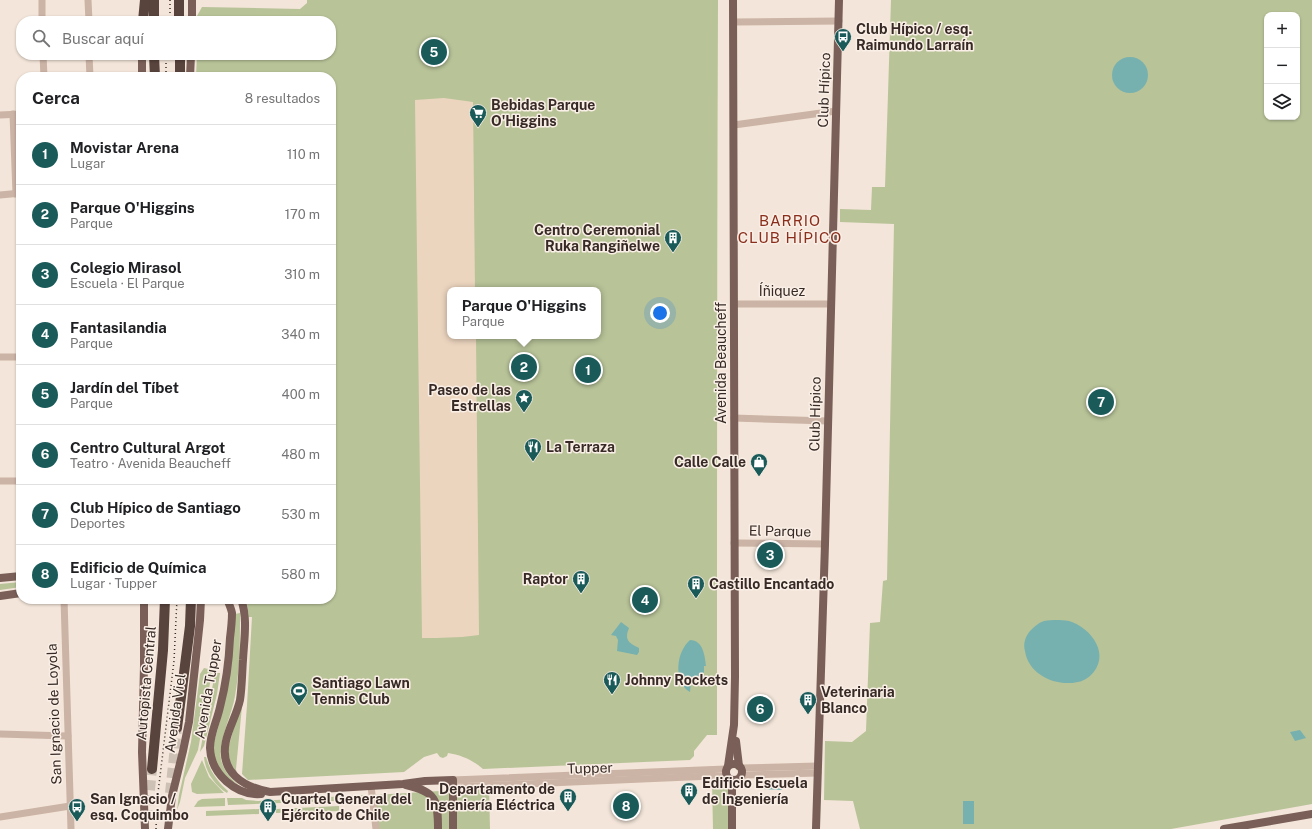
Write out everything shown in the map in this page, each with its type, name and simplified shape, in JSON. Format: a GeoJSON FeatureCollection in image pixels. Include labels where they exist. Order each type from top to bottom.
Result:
{"type":"FeatureCollection","features":[{"type":"Feature","properties":{"kind":"highway"},"geometry":{"type":"LineString","coordinates":[[143,0],[143,16]]}},
{"type":"Feature","properties":{"kind":"highway"},"geometry":{"type":"LineString","coordinates":[[154,0],[154,16]]}},
{"type":"Feature","properties":{"kind":"highway"},"geometry":{"type":"LineString","coordinates":[[180,0],[180,16]]}},
{"type":"Feature","properties":{"kind":"highway"},"geometry":{"type":"LineString","coordinates":[[154,60],[154,72]]}},
{"type":"Feature","properties":{"kind":"highway"},"geometry":{"type":"LineString","coordinates":[[180,60],[180,72]]}},
{"type":"Feature","properties":{"kind":"highway","name":"Autopista Central"},"geometry":{"type":"LineString","coordinates":[[152,769],[164,650],[165,604]]}},
{"type":"Feature","properties":{"kind":"highway"},"geometry":{"type":"LineString","coordinates":[[177,728],[190,632],[191,604]]}},
{"type":"Feature","properties":{"kind":"main road"},"geometry":{"type":"LineString","coordinates":[[192,0],[192,16]]}},
{"type":"Feature","properties":{"kind":"main road","name":"Avenida Beaucheff"},"geometry":{"type":"LineString","coordinates":[[732,829],[729,773],[734,725],[733,0]]}},
{"type":"Feature","properties":{"kind":"main road","name":"Club Hípico"},"geometry":{"type":"LineString","coordinates":[[816,829],[839,0]]}},
{"type":"Feature","properties":{"kind":"main road"},"geometry":{"type":"LineString","coordinates":[[142,60],[142,72]]}},
{"type":"Feature","properties":{"kind":"main road"},"geometry":{"type":"LineString","coordinates":[[190,60],[190,72]]}},
{"type":"Feature","properties":{"kind":"main road"},"geometry":{"type":"LineString","coordinates":[[0,578],[16,576]]}},
{"type":"Feature","properties":{"kind":"main road"},"geometry":{"type":"LineString","coordinates":[[0,596],[16,594]]}},
{"type":"Feature","properties":{"kind":"main road","name":"Avenida Viel"},"geometry":{"type":"LineString","coordinates":[[144,604],[142,752],[145,829]]}},
{"type":"Feature","properties":{"kind":"main road","name":"Avenida Viel"},"geometry":{"type":"LineString","coordinates":[[168,829],[172,796],[184,751],[189,722],[201,604]]}},
{"type":"Feature","properties":{"kind":"main road","name":"Avenida Tupper"},"geometry":{"type":"LineString","coordinates":[[229,604],[232,615],[227,669],[222,701],[212,737],[211,756],[220,775],[232,786],[250,793],[258,794],[403,784],[426,781],[453,783]]}},
{"type":"Feature","properties":{"kind":"main road","name":"Avenida Tupper"},"geometry":{"type":"LineString","coordinates":[[244,604],[245,620],[240,695],[226,743],[226,757],[227,763],[234,774],[242,782],[253,788],[270,792]]}},
{"type":"Feature","properties":{"kind":"main road","name":"Avenida Beaucheff"},"geometry":{"type":"LineString","coordinates":[[734,725],[740,770]]}},
{"type":"Feature","properties":{"kind":"main road"},"geometry":{"type":"LineString","coordinates":[[733,764],[740,770],[737,779],[729,773],[733,764]]}},
{"type":"Feature","properties":{"kind":"main road"},"geometry":{"type":"LineString","coordinates":[[453,783],[453,829]]}},
{"type":"Feature","properties":{"kind":"main road"},"geometry":{"type":"LineString","coordinates":[[403,784],[422,789],[432,797],[437,808],[438,829]]}},
{"type":"Feature","properties":{"kind":"main road"},"geometry":{"type":"LineString","coordinates":[[1229,828],[1312,814]]}},
{"type":"Feature","properties":{"kind":"street"},"geometry":{"type":"LineString","coordinates":[[42,0],[42,16]]}},
{"type":"Feature","properties":{"kind":"street"},"geometry":{"type":"LineString","coordinates":[[88,0],[89,16]]}},
{"type":"Feature","properties":{"kind":"street"},"geometry":{"type":"LineString","coordinates":[[734,22],[839,21]]}},
{"type":"Feature","properties":{"kind":"street"},"geometry":{"type":"LineString","coordinates":[[44,60],[44,72]]}},
{"type":"Feature","properties":{"kind":"street"},"geometry":{"type":"LineString","coordinates":[[89,60],[90,72]]}},
{"type":"Feature","properties":{"kind":"street"},"geometry":{"type":"LineString","coordinates":[[734,125],[836,111]]}},
{"type":"Feature","properties":{"kind":"street"},"geometry":{"type":"LineString","coordinates":[[0,115],[13,114],[16,161]]}},
{"type":"Feature","properties":{"kind":"street"},"geometry":{"type":"LineString","coordinates":[[0,195],[16,193]]}},
{"type":"Feature","properties":{"kind":"street","name":"Íñiquez"},"geometry":{"type":"LineString","coordinates":[[734,304],[830,304]]}},
{"type":"Feature","properties":{"kind":"street"},"geometry":{"type":"LineString","coordinates":[[0,357],[16,357]]}},
{"type":"Feature","properties":{"kind":"street"},"geometry":{"type":"LineString","coordinates":[[734,418],[828,421]]}},
{"type":"Feature","properties":{"kind":"street"},"geometry":{"type":"LineString","coordinates":[[0,481],[16,481]]}},
{"type":"Feature","properties":{"kind":"street","name":"El Parque"},"geometry":{"type":"LineString","coordinates":[[734,543],[825,544]]}},
{"type":"Feature","properties":{"kind":"street","name":"San Ignacio de Loyola"},"geometry":{"type":"LineString","coordinates":[[64,604],[71,829]]}},
{"type":"Feature","properties":{"kind":"street"},"geometry":{"type":"LineString","coordinates":[[0,734],[68,736]]}},
{"type":"Feature","properties":{"kind":"street"},"geometry":{"type":"LineString","coordinates":[[740,770],[747,775],[818,769]]}},
{"type":"Feature","properties":{"kind":"street","name":"Tupper"},"geometry":{"type":"LineString","coordinates":[[453,783],[704,776],[729,773]]}},
{"type":"Feature","properties":{"kind":"street"},"geometry":{"type":"LineString","coordinates":[[371,786],[376,829]]}},
{"type":"Feature","properties":{"kind":"street"},"geometry":{"type":"LineString","coordinates":[[0,817],[70,806]]}},
{"type":"Feature","properties":{"kind":"green space"},"geometry":{"type":"Polygon","coordinates":[[[307,0],[718,0],[717,735],[707,735],[694,751],[694,756],[690,760],[483,769],[475,763],[458,755],[448,753],[447,756],[443,758],[437,753],[424,757],[404,772],[248,780],[242,774],[252,617],[249,617],[247,604],[336,604],[336,72],[196,72],[197,60],[336,60],[336,16],[197,16],[202,7],[300,9],[307,3],[307,0]]]}},
{"type":"Feature","properties":{"kind":"green space"},"geometry":{"type":"Polygon","coordinates":[[[891,0],[1312,0],[1312,804],[1171,829],[860,829],[853,801],[824,800],[825,741],[852,742],[866,731],[870,623],[880,622],[883,581],[887,580],[894,224],[840,222],[840,209],[871,210],[872,187],[885,187],[891,0]]]}},
{"type":"Feature","properties":{"kind":"green space"},"geometry":{"type":"Polygon","coordinates":[[[16,582],[16,588],[0,590],[0,584],[16,582]]]}},
{"type":"Feature","properties":{"kind":"green space"},"geometry":{"type":"Polygon","coordinates":[[[240,613],[237,686],[223,736],[221,759],[227,774],[247,791],[223,775],[213,753],[214,742],[220,721],[235,614],[240,613]]]}},
{"type":"Feature","properties":{"kind":"green space"},"geometry":{"type":"Polygon","coordinates":[[[204,668],[212,672],[198,750],[185,778],[177,810],[191,742],[200,674],[204,668]]]}},
{"type":"Feature","properties":{"kind":"green space"},"geometry":{"type":"Polygon","coordinates":[[[215,673],[220,673],[217,694],[204,746],[200,752],[215,673]]]}},
{"type":"Feature","properties":{"kind":"green space"},"geometry":{"type":"Polygon","coordinates":[[[243,696],[236,769],[237,775],[229,759],[228,749],[243,696]]]}},
{"type":"Feature","properties":{"kind":"green space"},"geometry":{"type":"Polygon","coordinates":[[[204,757],[206,757],[214,776],[228,791],[227,793],[211,778],[206,768],[204,757]]]}},
{"type":"Feature","properties":{"kind":"green space"},"geometry":{"type":"Polygon","coordinates":[[[202,760],[209,777],[224,793],[197,794],[192,792],[191,784],[202,760]]]}},
{"type":"Feature","properties":{"kind":"green space"},"geometry":{"type":"Polygon","coordinates":[[[724,779],[728,782],[730,829],[713,829],[712,780],[724,779]]]}},
{"type":"Feature","properties":{"kind":"green space"},"geometry":{"type":"Polygon","coordinates":[[[489,788],[490,829],[379,829],[374,795],[489,788]]]}},
{"type":"Feature","properties":{"kind":"green space"},"geometry":{"type":"Polygon","coordinates":[[[365,795],[361,800],[228,805],[227,798],[242,798],[246,800],[258,801],[365,795]]]}},
{"type":"Feature","properties":{"kind":"green space"},"geometry":{"type":"Polygon","coordinates":[[[225,798],[225,806],[194,807],[198,801],[202,799],[225,798]]]}},
{"type":"Feature","properties":{"kind":"green space"},"geometry":{"type":"Polygon","coordinates":[[[339,806],[339,811],[276,813],[276,809],[339,806]]]}},
{"type":"Feature","properties":{"kind":"green space"},"geometry":{"type":"Polygon","coordinates":[[[259,809],[259,814],[206,816],[206,811],[259,809]]]}},
{"type":"Feature","properties":{"kind":"shaded area"},"geometry":{"type":"Polygon","coordinates":[[[444,98],[473,102],[475,287],[447,287],[447,339],[476,339],[479,635],[462,637],[422,638],[415,100],[444,98]]]}},
{"type":"Feature","properties":{"kind":"water"},"geometry":{"type":"Polygon","coordinates":[[[1134,57],[1143,62],[1147,68],[1147,82],[1143,88],[1134,93],[1126,93],[1117,88],[1113,82],[1112,71],[1117,62],[1123,58],[1134,57]]]}},
{"type":"Feature","properties":{"kind":"water"},"geometry":{"type":"Polygon","coordinates":[[[1047,620],[1067,621],[1085,630],[1092,636],[1099,652],[1099,660],[1096,668],[1090,676],[1075,683],[1062,683],[1048,679],[1035,671],[1027,658],[1024,643],[1030,631],[1042,622],[1047,620]]]}},
{"type":"Feature","properties":{"kind":"water"},"geometry":{"type":"Polygon","coordinates":[[[621,622],[629,628],[627,635],[628,641],[639,648],[637,655],[617,651],[618,640],[616,636],[611,635],[621,622]]]}},
{"type":"Feature","properties":{"kind":"water"},"geometry":{"type":"Polygon","coordinates":[[[690,640],[701,646],[704,653],[706,666],[704,666],[704,672],[700,679],[694,678],[691,681],[690,692],[681,681],[678,667],[679,659],[685,645],[690,640]]]}},
{"type":"Feature","properties":{"kind":"water"},"geometry":{"type":"Polygon","coordinates":[[[1300,730],[1306,738],[1295,741],[1290,732],[1300,730]]]}},
{"type":"Feature","properties":{"kind":"water"},"geometry":{"type":"Polygon","coordinates":[[[761,786],[782,786],[782,790],[761,789],[761,786]]]}},
{"type":"Feature","properties":{"kind":"water"},"geometry":{"type":"Polygon","coordinates":[[[963,801],[974,801],[974,824],[963,824],[963,801]]]}},
{"type":"Feature","properties":{"kind":"tunnel"},"geometry":{"type":"LineString","coordinates":[[170,793],[177,728]]}},
{"type":"Feature","properties":{"kind":"tunnel"},"geometry":{"type":"LineString","coordinates":[[147,820],[152,769]]}},
{"type":"Feature","properties":{"kind":"railway"},"geometry":{"type":"LineString","coordinates":[[170,0],[170,16]]}},
{"type":"Feature","properties":{"kind":"railway"},"geometry":{"type":"LineString","coordinates":[[166,60],[166,72]]}},
{"type":"Feature","properties":{"kind":"railway"},"geometry":{"type":"LineString","coordinates":[[156,829],[157,801],[174,661],[177,604]]}},
{"type":"Feature","properties":{"kind":"place","name":"Jardín del Tíbet"},"geometry":{"type":"Point","coordinates":[434,52]}},
{"type":"Feature","properties":{"kind":"place","name":"Club Hípico / esq. Raimundo Larraín"},"geometry":{"type":"Point","coordinates":[843,52]}},
{"type":"Feature","properties":{"kind":"place","name":"Bebidas Parque O'Higgins"},"geometry":{"type":"Point","coordinates":[478,128]}},
{"type":"Feature","properties":{"kind":"place","name":"Centro Ceremonial Ruka Rangiñelwe"},"geometry":{"type":"Point","coordinates":[673,253]}},
{"type":"Feature","properties":{"kind":"place","name":"Parque O'Higgins"},"geometry":{"type":"Point","coordinates":[524,367]}},
{"type":"Feature","properties":{"kind":"place","name":"Movistar Arena"},"geometry":{"type":"Point","coordinates":[588,370]}},
{"type":"Feature","properties":{"kind":"place","name":"Club Hípico de Santiago"},"geometry":{"type":"Point","coordinates":[1101,402]}},
{"type":"Feature","properties":{"kind":"place","name":"Paseo de las Estrellas"},"geometry":{"type":"Point","coordinates":[524,413]}},
{"type":"Feature","properties":{"kind":"place","name":"La Terraza"},"geometry":{"type":"Point","coordinates":[533,462]}},
{"type":"Feature","properties":{"kind":"place","name":"Calle Calle"},"geometry":{"type":"Point","coordinates":[759,477]}},
{"type":"Feature","properties":{"kind":"place","name":"Colegio Mirasol"},"geometry":{"type":"Point","coordinates":[770,555]}},
{"type":"Feature","properties":{"kind":"place","name":"Raptor"},"geometry":{"type":"Point","coordinates":[581,594]}},
{"type":"Feature","properties":{"kind":"place","name":"Castillo Encantado"},"geometry":{"type":"Point","coordinates":[696,599]}},
{"type":"Feature","properties":{"kind":"place","name":"Fantasilandia"},"geometry":{"type":"Point","coordinates":[645,600]}},
{"type":"Feature","properties":{"kind":"place","name":"Johnny Rockets"},"geometry":{"type":"Point","coordinates":[612,695]}},
{"type":"Feature","properties":{"kind":"place","name":"Santiago Lawn Tennis Club"},"geometry":{"type":"Point","coordinates":[299,706]}},
{"type":"Feature","properties":{"kind":"place","name":"Centro Cultural Argot"},"geometry":{"type":"Point","coordinates":[760,709]}},
{"type":"Feature","properties":{"kind":"place","name":"Veterinaria Blanco"},"geometry":{"type":"Point","coordinates":[808,715]}},
{"type":"Feature","properties":{"kind":"place","name":"Edificio de Química"},"geometry":{"type":"Point","coordinates":[626,806]}},
{"type":"Feature","properties":{"kind":"place","name":"Edificio Escuela de Ingeniería"},"geometry":{"type":"Point","coordinates":[689,806]}},
{"type":"Feature","properties":{"kind":"place","name":"Departamento de Ingeniería Eléctrica"},"geometry":{"type":"Point","coordinates":[568,812]}},
{"type":"Feature","properties":{"kind":"place","name":"San Ignacio / esq. Coquimbo"},"geometry":{"type":"Point","coordinates":[77,822]}},
{"type":"Feature","properties":{"kind":"place","name":"Cuartel General del Ejército de Chile"},"geometry":{"type":"Point","coordinates":[268,822]}},
{"type":"Feature","properties":{"kind":"district","name":"BARRIO CLUB HÍPICO"},"geometry":{"type":"Point","coordinates":[790,230]}}]}
